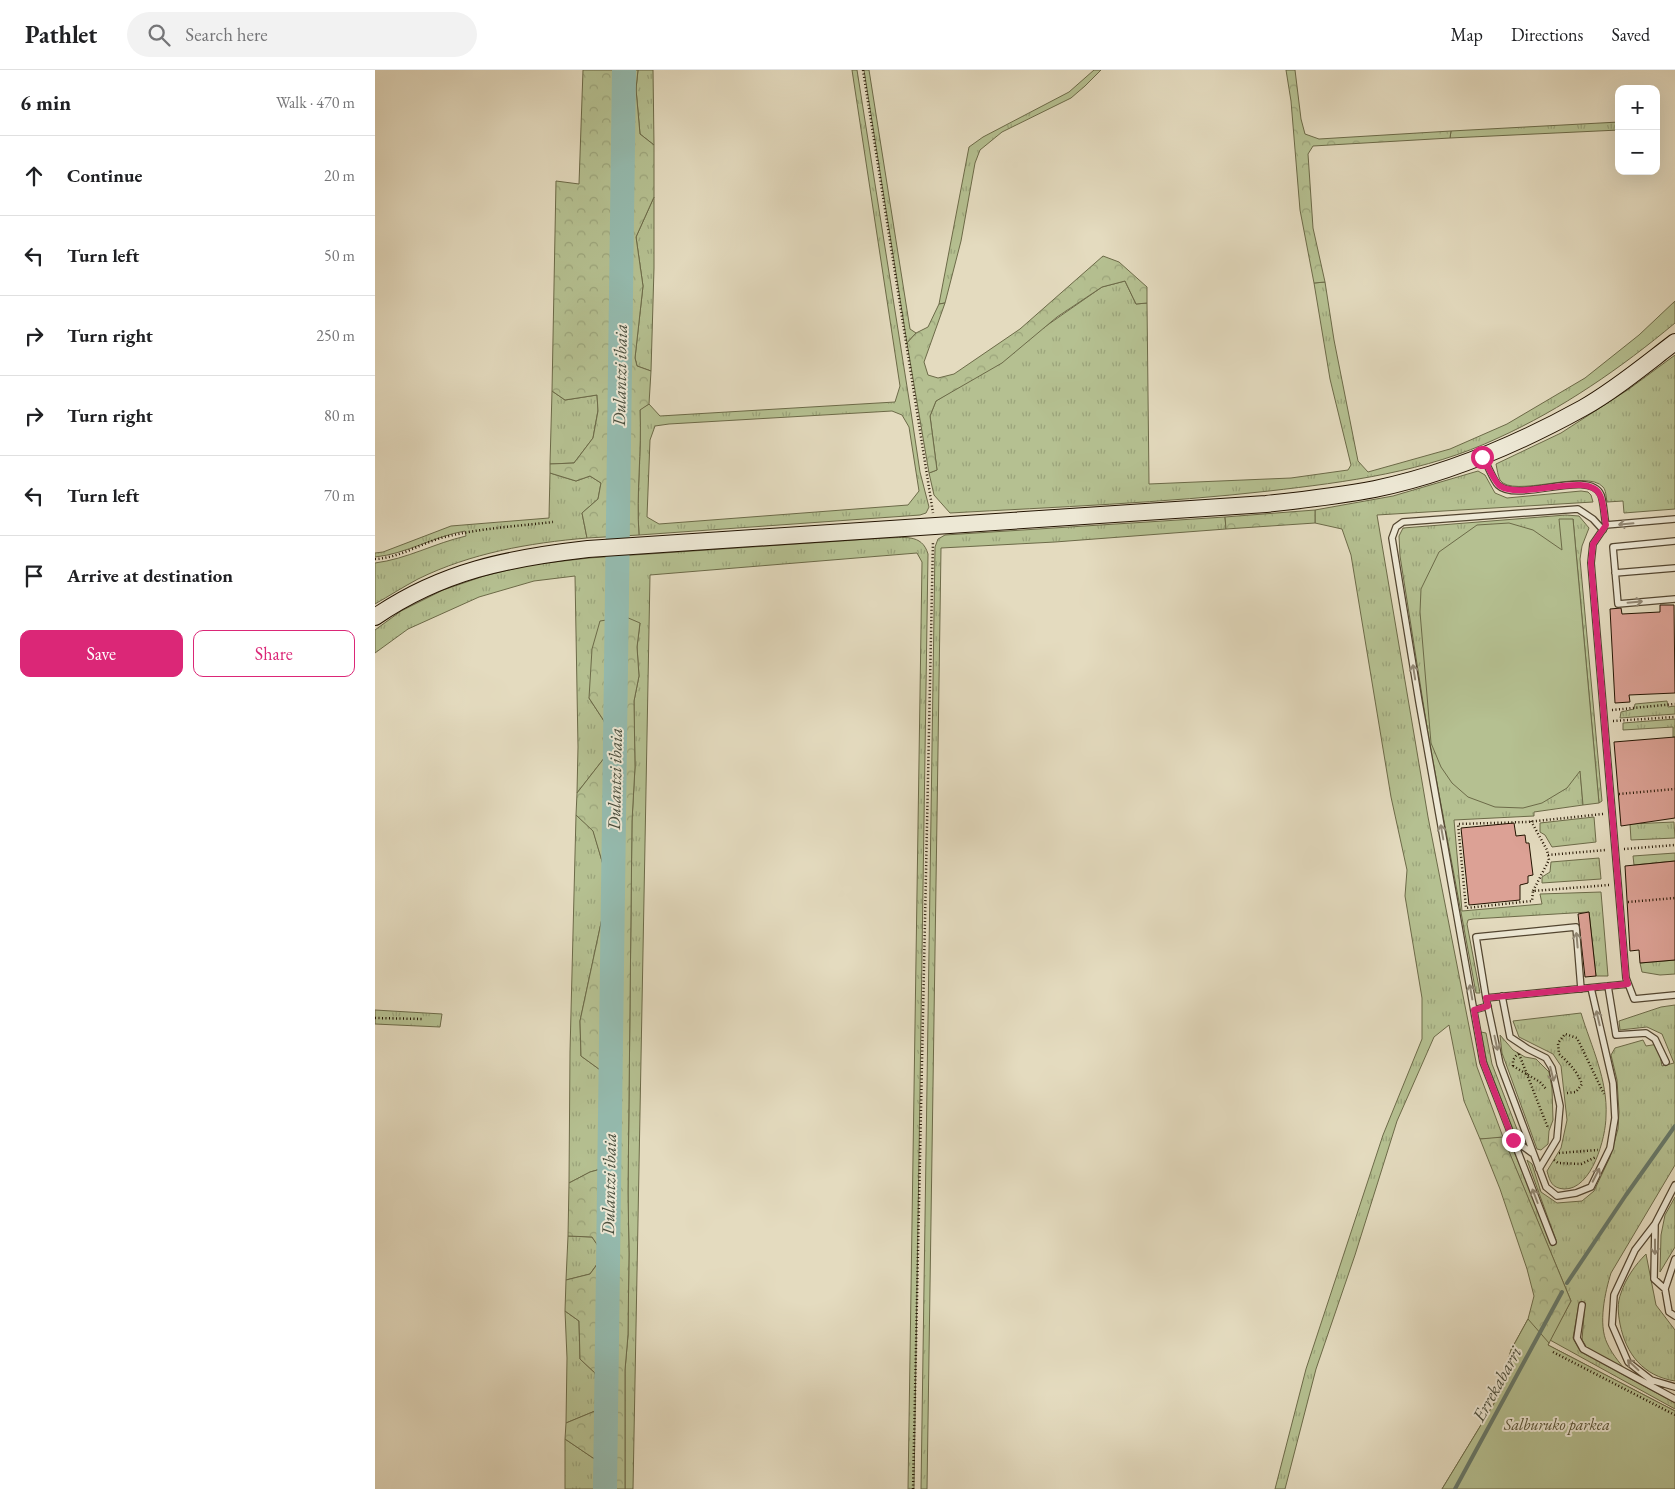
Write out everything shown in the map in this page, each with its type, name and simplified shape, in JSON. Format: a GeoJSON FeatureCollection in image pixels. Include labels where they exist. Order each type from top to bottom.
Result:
{"type":"FeatureCollection","features":[{"type":"Feature","properties":{"kind":"main road"},"geometry":{"type":"LineString","coordinates":[[375,617],[418,591],[452,577],[517,558],[588,549],[1266,504],[1329,497],[1376,489],[1482,457],[1520,440],[1584,408],[1675,342]]}},
{"type":"Feature","properties":{"kind":"lane"},"geometry":{"type":"LineString","coordinates":[[1482,457],[1499,486],[1512,492],[1576,484],[1594,487],[1600,494],[1604,527],[1593,544],[1591,563],[1626,978],[1634,999],[1675,995]]}},
{"type":"Feature","properties":{"kind":"lane"},"geometry":{"type":"LineString","coordinates":[[1553,1242],[1483,1062],[1392,538],[1396,527],[1403,522],[1578,509],[1604,527],[1675,519]]}},
{"type":"Feature","properties":{"kind":"lane"},"geometry":{"type":"LineString","coordinates":[[1675,541],[1613,547],[1618,604],[1675,599]]}},
{"type":"Feature","properties":{"kind":"lane"},"geometry":{"type":"LineString","coordinates":[[1615,573],[1675,568]]}},
{"type":"Feature","properties":{"kind":"lane"},"geometry":{"type":"LineString","coordinates":[[1581,989],[1576,927],[1476,937],[1486,998],[1500,1064],[1546,1188],[1557,1196],[1576,1193],[1591,1186],[1610,1148],[1615,1118],[1613,1083],[1591,988]]}},
{"type":"Feature","properties":{"kind":"lane"},"geometry":{"type":"LineString","coordinates":[[1486,998],[1628,984]]}},
{"type":"Feature","properties":{"kind":"lane"},"geometry":{"type":"LineString","coordinates":[[1608,986],[1615,1035],[1646,1033],[1655,1039],[1666,1062]]}},
{"type":"Feature","properties":{"kind":"lane"},"geometry":{"type":"LineString","coordinates":[[1502,996],[1510,1037],[1522,1046],[1546,1058],[1552,1068],[1560,1106],[1557,1139],[1539,1169]]}},
{"type":"Feature","properties":{"kind":"lane"},"geometry":{"type":"LineString","coordinates":[[1474,1010],[1488,1006]]}},
{"type":"Feature","properties":{"kind":"lane"},"geometry":{"type":"LineString","coordinates":[[1513,1140],[1533,1153]]}},
{"type":"Feature","properties":{"kind":"lane"},"geometry":{"type":"LineString","coordinates":[[1675,1185],[1655,1224],[1635,1250],[1614,1295],[1612,1325],[1628,1362],[1649,1382],[1675,1387]]}},
{"type":"Feature","properties":{"kind":"lane"},"geometry":{"type":"LineString","coordinates":[[1655,1224],[1654,1279],[1665,1289]]}},
{"type":"Feature","properties":{"kind":"lane"},"geometry":{"type":"LineString","coordinates":[[1675,1259],[1665,1289],[1669,1312],[1675,1316]]}},
{"type":"Feature","properties":{"kind":"lane"},"geometry":{"type":"LineString","coordinates":[[1582,1305],[1577,1338],[1583,1349],[1649,1382],[1675,1400]]}},
{"type":"Feature","properties":{"kind":"path"},"geometry":{"type":"LineString","coordinates":[[863,70],[931,495],[934,525],[913,1489]]}},
{"type":"Feature","properties":{"kind":"path"},"geometry":{"type":"LineString","coordinates":[[375,559],[383,559],[413,550],[447,536],[553,522]]}},
{"type":"Feature","properties":{"kind":"path"},"geometry":{"type":"LineString","coordinates":[[1603,711],[1675,704]]}},
{"type":"Feature","properties":{"kind":"path"},"geometry":{"type":"LineString","coordinates":[[1604,722],[1675,717]]}},
{"type":"Feature","properties":{"kind":"path"},"geometry":{"type":"LineString","coordinates":[[1610,794],[1675,789]]}},
{"type":"Feature","properties":{"kind":"path"},"geometry":{"type":"LineString","coordinates":[[1531,822],[1547,850],[1549,860],[1533,891],[1532,901],[1466,908],[1458,824],[1531,822],[1612,813]]}},
{"type":"Feature","properties":{"kind":"path"},"geometry":{"type":"LineString","coordinates":[[1533,891],[1618,884]]}},
{"type":"Feature","properties":{"kind":"path"},"geometry":{"type":"LineString","coordinates":[[1619,902],[1675,898]]}},
{"type":"Feature","properties":{"kind":"path"},"geometry":{"type":"LineString","coordinates":[[375,1018],[424,1019]]}},
{"type":"Feature","properties":{"kind":"path"},"geometry":{"type":"LineString","coordinates":[[1567,1093],[1576,1092],[1582,1084],[1571,1064],[1559,1054],[1558,1043],[1565,1034],[1577,1038],[1615,1118]]}},
{"type":"Feature","properties":{"kind":"path"},"geometry":{"type":"LineString","coordinates":[[1513,1072],[1513,1060],[1522,1046]]}},
{"type":"Feature","properties":{"kind":"path"},"geometry":{"type":"LineString","coordinates":[[1513,1066],[1540,1082],[1549,1092]]}},
{"type":"Feature","properties":{"kind":"path"},"geometry":{"type":"LineString","coordinates":[[1552,1157],[1558,1164],[1581,1164],[1610,1148]]}},
{"type":"Feature","properties":{"kind":"path"},"geometry":{"type":"LineString","coordinates":[[1553,1352],[1675,1416]]}},
{"type":"Feature","properties":{"kind":"green space"},"geometry":{"type":"Polygon","coordinates":[[[583,70],[638,70],[636,89],[640,134],[654,145],[654,197],[636,237],[643,286],[635,358],[637,366],[651,371],[649,404],[640,410],[639,535],[587,538],[582,513],[598,499],[601,483],[590,476],[576,481],[550,473],[550,464],[574,463],[593,438],[598,411],[597,395],[565,400],[552,391],[556,181],[579,184],[583,70]]]}},
{"type":"Feature","properties":{"kind":"green space"},"geometry":{"type":"Polygon","coordinates":[[[638,70],[653,70],[654,145],[640,134],[636,89],[638,70]]]}},
{"type":"Feature","properties":{"kind":"green space"},"geometry":{"type":"Polygon","coordinates":[[[852,70],[857,70],[920,472],[929,507],[926,513],[920,515],[639,535],[640,409],[649,404],[660,416],[895,402],[900,386],[852,70]],[[892,411],[655,426],[650,440],[647,517],[659,524],[908,505],[919,491],[909,427],[902,415],[892,411]]]}},
{"type":"Feature","properties":{"kind":"green space"},"geometry":{"type":"Polygon","coordinates":[[[864,70],[869,70],[910,329],[916,333],[907,343],[864,70]]]}},
{"type":"Feature","properties":{"kind":"green space"},"geometry":{"type":"Polygon","coordinates":[[[1094,70],[1101,70],[1071,98],[1002,132],[980,150],[975,163],[961,241],[945,303],[939,304],[969,147],[983,137],[1069,92],[1094,70]]]}},
{"type":"Feature","properties":{"kind":"green space"},"geometry":{"type":"Polygon","coordinates":[[[1286,70],[1295,70],[1301,119],[1305,134],[1319,139],[1451,131],[1450,138],[1313,146],[1308,154],[1313,228],[1325,282],[1314,283],[1300,210],[1291,101],[1286,70]]]}},
{"type":"Feature","properties":{"kind":"green space"},"geometry":{"type":"Polygon","coordinates":[[[1615,122],[1615,130],[1450,138],[1451,131],[1615,122]]]}},
{"type":"Feature","properties":{"kind":"green space"},"geometry":{"type":"Polygon","coordinates":[[[654,197],[651,371],[637,366],[635,358],[643,286],[636,237],[654,197]]]}},
{"type":"Feature","properties":{"kind":"green space"},"geometry":{"type":"Polygon","coordinates":[[[1103,256],[1119,262],[1147,287],[1147,303],[1136,304],[1125,281],[1102,287],[1057,317],[1002,363],[936,401],[930,416],[937,470],[929,473],[907,343],[916,333],[928,327],[939,304],[945,303],[924,362],[928,375],[938,378],[954,374],[1020,329],[1103,256]]]}},
{"type":"Feature","properties":{"kind":"green space"},"geometry":{"type":"Polygon","coordinates":[[[1125,281],[1136,304],[1147,303],[1149,484],[1291,478],[1348,470],[1351,465],[1330,379],[1314,283],[1325,282],[1334,340],[1358,461],[1368,472],[1450,449],[1507,424],[1585,378],[1639,335],[1675,301],[1675,323],[1612,372],[1568,401],[1522,427],[1471,450],[1414,467],[1328,484],[1189,499],[950,513],[934,495],[929,473],[937,470],[930,416],[936,401],[1102,287],[1125,281]]]}},
{"type":"Feature","properties":{"kind":"green space"},"geometry":{"type":"Polygon","coordinates":[[[1675,355],[1675,509],[1624,513],[1623,501],[1607,502],[1604,488],[1594,482],[1567,481],[1534,486],[1519,486],[1507,485],[1500,480],[1496,464],[1561,433],[1629,389],[1675,355]]]}},
{"type":"Feature","properties":{"kind":"green space"},"geometry":{"type":"Polygon","coordinates":[[[552,391],[565,400],[597,395],[598,410],[593,438],[574,463],[550,464],[552,391]]]}},
{"type":"Feature","properties":{"kind":"green space"},"geometry":{"type":"Polygon","coordinates":[[[1478,471],[1485,475],[1495,493],[1507,498],[1581,491],[1588,492],[1593,502],[1377,515],[1428,817],[1477,1067],[1503,1137],[1507,1134],[1552,1245],[1556,1240],[1527,1160],[1532,1164],[1541,1192],[1557,1203],[1582,1201],[1594,1191],[1610,1157],[1618,1129],[1617,1080],[1611,1055],[1615,1048],[1643,1040],[1646,1046],[1658,1044],[1662,1066],[1674,1063],[1662,1034],[1647,1027],[1620,1030],[1619,1021],[1661,1007],[1675,1005],[1675,1165],[1611,1273],[1603,1308],[1603,1327],[1607,1343],[1615,1357],[1632,1377],[1587,1348],[1582,1340],[1585,1303],[1579,1304],[1573,1338],[1581,1352],[1675,1403],[1675,1409],[1550,1340],[1571,1301],[1503,1138],[1480,1139],[1464,1101],[1449,1025],[1434,1037],[1397,1121],[1355,1255],[1316,1369],[1285,1489],[1275,1489],[1306,1369],[1383,1135],[1422,1039],[1422,998],[1405,896],[1407,870],[1391,797],[1351,555],[1342,529],[1315,523],[1315,510],[1393,496],[1478,471]]]}},
{"type":"Feature","properties":{"kind":"green space"},"geometry":{"type":"Polygon","coordinates":[[[550,473],[576,481],[590,476],[601,483],[598,499],[582,513],[587,538],[522,546],[459,562],[418,579],[375,604],[375,563],[398,558],[466,536],[465,531],[387,555],[375,557],[375,553],[383,552],[451,526],[549,518],[550,473]]]}},
{"type":"Feature","properties":{"kind":"green space"},"geometry":{"type":"Polygon","coordinates":[[[1315,510],[1315,523],[1226,529],[1225,517],[1315,510]]]}},
{"type":"Feature","properties":{"kind":"green space"},"geometry":{"type":"Polygon","coordinates":[[[1566,515],[1579,516],[1589,528],[1582,546],[1580,559],[1602,801],[1599,803],[1573,519],[1562,551],[1583,805],[1534,812],[1534,816],[1454,820],[1462,911],[1542,904],[1540,894],[1601,892],[1608,976],[1596,976],[1589,912],[1473,919],[1468,920],[1467,924],[1480,993],[1476,993],[1429,740],[1400,556],[1399,536],[1403,528],[1566,515]]]}},
{"type":"Feature","properties":{"kind":"green space"},"geometry":{"type":"Polygon","coordinates":[[[1225,517],[1226,529],[1055,542],[941,548],[927,1489],[921,1489],[935,547],[938,539],[945,535],[1225,517]]]}},
{"type":"Feature","properties":{"kind":"green space"},"geometry":{"type":"Polygon","coordinates":[[[1559,519],[1573,519],[1599,803],[1583,805],[1580,771],[1567,788],[1542,803],[1523,808],[1495,807],[1468,797],[1452,783],[1441,767],[1431,743],[1420,612],[1421,589],[1439,552],[1477,525],[1509,523],[1533,530],[1562,550],[1559,519]]]}},
{"type":"Feature","properties":{"kind":"green space"},"geometry":{"type":"Polygon","coordinates":[[[885,538],[911,538],[917,540],[925,547],[928,554],[914,1489],[908,1489],[922,562],[917,553],[650,575],[633,1489],[625,1489],[625,1370],[628,1335],[629,1254],[632,821],[635,767],[634,701],[639,676],[637,647],[640,623],[589,698],[604,721],[612,748],[577,793],[575,576],[534,581],[479,597],[408,629],[375,653],[375,630],[401,611],[443,590],[484,576],[529,565],[589,558],[885,538]]]}},
{"type":"Feature","properties":{"kind":"green space"},"geometry":{"type":"Polygon","coordinates":[[[626,617],[640,623],[637,647],[639,676],[634,701],[635,767],[632,821],[629,1254],[628,1335],[625,1370],[625,1489],[606,1489],[606,1471],[596,1460],[565,1439],[566,1423],[595,1411],[601,1402],[595,1373],[580,1359],[579,1321],[565,1311],[566,1280],[590,1274],[604,1255],[592,1237],[568,1236],[569,1183],[590,1172],[608,1167],[610,1099],[603,1072],[581,1056],[580,1021],[607,895],[604,868],[593,831],[576,815],[577,793],[612,748],[604,721],[589,698],[592,649],[600,621],[626,617]]]}},
{"type":"Feature","properties":{"kind":"green space"},"geometry":{"type":"Polygon","coordinates":[[[1667,701],[1668,707],[1675,706],[1675,714],[1620,718],[1621,712],[1634,709],[1635,704],[1667,701]]]}},
{"type":"Feature","properties":{"kind":"green space"},"geometry":{"type":"Polygon","coordinates":[[[1675,719],[1675,737],[1673,737],[1673,727],[1623,730],[1623,723],[1675,719]]]}},
{"type":"Feature","properties":{"kind":"green space"},"geometry":{"type":"Polygon","coordinates":[[[576,815],[593,830],[604,868],[607,895],[580,1021],[581,1056],[603,1072],[610,1098],[608,1167],[590,1172],[569,1183],[570,1052],[576,815]]]}},
{"type":"Feature","properties":{"kind":"green space"},"geometry":{"type":"Polygon","coordinates":[[[1594,817],[1596,842],[1552,847],[1545,835],[1540,832],[1540,823],[1594,817]]]}},
{"type":"Feature","properties":{"kind":"green space"},"geometry":{"type":"Polygon","coordinates":[[[1674,822],[1675,838],[1631,840],[1630,824],[1674,822]]]}},
{"type":"Feature","properties":{"kind":"green space"},"geometry":{"type":"Polygon","coordinates":[[[1675,853],[1675,861],[1634,865],[1633,856],[1675,853]]]}},
{"type":"Feature","properties":{"kind":"green space"},"geometry":{"type":"Polygon","coordinates":[[[1599,858],[1601,879],[1542,883],[1542,877],[1550,872],[1551,862],[1599,858]]]}},
{"type":"Feature","properties":{"kind":"green space"},"geometry":{"type":"Polygon","coordinates":[[[1675,960],[1675,974],[1660,975],[1642,972],[1640,963],[1675,960]]]}},
{"type":"Feature","properties":{"kind":"green space"},"geometry":{"type":"Polygon","coordinates":[[[375,1010],[442,1014],[440,1027],[375,1024],[375,1010]]]}},
{"type":"Feature","properties":{"kind":"green space"},"geometry":{"type":"Polygon","coordinates":[[[1581,1013],[1602,1076],[1606,1116],[1600,1149],[1590,1172],[1574,1187],[1564,1189],[1552,1184],[1547,1171],[1561,1148],[1567,1120],[1561,1066],[1553,1054],[1519,1037],[1513,1021],[1581,1013]]]}},
{"type":"Feature","properties":{"kind":"green space"},"geometry":{"type":"Polygon","coordinates":[[[1481,1032],[1486,1033],[1492,1064],[1520,1137],[1514,1133],[1487,1063],[1481,1032]]]}},
{"type":"Feature","properties":{"kind":"green space"},"geometry":{"type":"Polygon","coordinates":[[[1500,1035],[1513,1050],[1525,1057],[1536,1059],[1549,1072],[1552,1088],[1553,1120],[1549,1131],[1548,1144],[1541,1150],[1537,1149],[1502,1053],[1500,1035]]]}},
{"type":"Feature","properties":{"kind":"green space","name":"Salburuko parkea"},"geometry":{"type":"Polygon","coordinates":[[[1503,1137],[1571,1301],[1548,1345],[1675,1411],[1675,1489],[1442,1489],[1498,1397],[1511,1350],[1528,1319],[1534,1296],[1527,1269],[1500,1189],[1480,1139],[1503,1137]]]}},
{"type":"Feature","properties":{"kind":"green space"},"geometry":{"type":"Polygon","coordinates":[[[1675,1197],[1675,1247],[1660,1272],[1661,1235],[1665,1215],[1675,1197]]]}},
{"type":"Feature","properties":{"kind":"green space"},"geometry":{"type":"Polygon","coordinates":[[[568,1236],[592,1237],[604,1254],[590,1274],[566,1280],[568,1236]]]}},
{"type":"Feature","properties":{"kind":"green space"},"geometry":{"type":"Polygon","coordinates":[[[1646,1254],[1656,1305],[1675,1330],[1675,1381],[1654,1374],[1638,1362],[1627,1345],[1620,1324],[1618,1308],[1625,1282],[1646,1254]]]}},
{"type":"Feature","properties":{"kind":"green space"},"geometry":{"type":"Polygon","coordinates":[[[565,1311],[579,1321],[580,1359],[595,1373],[601,1402],[595,1411],[566,1423],[567,1358],[565,1311]]]}},
{"type":"Feature","properties":{"kind":"green space","name":"Salburuko parkea"},"geometry":{"type":"Polygon","coordinates":[[[1528,1319],[1549,1343],[1548,1345],[1675,1411],[1675,1489],[1442,1489],[1498,1397],[1511,1350],[1528,1319]]]}},
{"type":"Feature","properties":{"kind":"green space"},"geometry":{"type":"Polygon","coordinates":[[[565,1439],[596,1460],[606,1471],[606,1489],[565,1489],[565,1439]]]}},
{"type":"Feature","properties":{"kind":"building"},"geometry":{"type":"Polygon","coordinates":[[[1660,605],[1674,605],[1675,693],[1629,695],[1630,702],[1615,703],[1610,609],[1621,608],[1622,614],[1660,612],[1660,605]]]}},
{"type":"Feature","properties":{"kind":"building"},"geometry":{"type":"Polygon","coordinates":[[[1675,737],[1675,818],[1621,826],[1614,742],[1675,737]]]}},
{"type":"Feature","properties":{"kind":"building"},"geometry":{"type":"Polygon","coordinates":[[[1514,823],[1516,836],[1525,835],[1526,843],[1529,843],[1533,875],[1528,876],[1528,883],[1520,885],[1520,900],[1469,905],[1461,828],[1514,823]]]}},
{"type":"Feature","properties":{"kind":"building"},"geometry":{"type":"Polygon","coordinates":[[[1675,861],[1675,960],[1640,963],[1639,950],[1630,951],[1625,866],[1675,861]]]}},
{"type":"Feature","properties":{"kind":"building"},"geometry":{"type":"Polygon","coordinates":[[[1589,912],[1596,976],[1585,977],[1578,914],[1589,912]]]}},
{"type":"Feature","properties":{"kind":"waterway","name":"Dulantzi ibaia"},"geometry":{"type":"LineString","coordinates":[[605,1489],[624,70]]}},
{"type":"Feature","properties":{"kind":"waterway","name":"Errekabarri"},"geometry":{"type":"LineString","coordinates":[[1567,1283],[1675,1126]]}},
{"type":"Feature","properties":{"kind":"waterway","name":"Errekabarri"},"geometry":{"type":"LineString","coordinates":[[1455,1489],[1562,1292]]}},
{"type":"Feature","properties":{"kind":"route"},"geometry":{"type":"LineString","coordinates":[[1482,457],[1499,486],[1512,492],[1576,484],[1594,487],[1600,494],[1606,525],[1593,544],[1591,563],[1628,984],[1486,998],[1488,1006],[1474,1010],[1483,1062],[1513,1140]]}}]}
